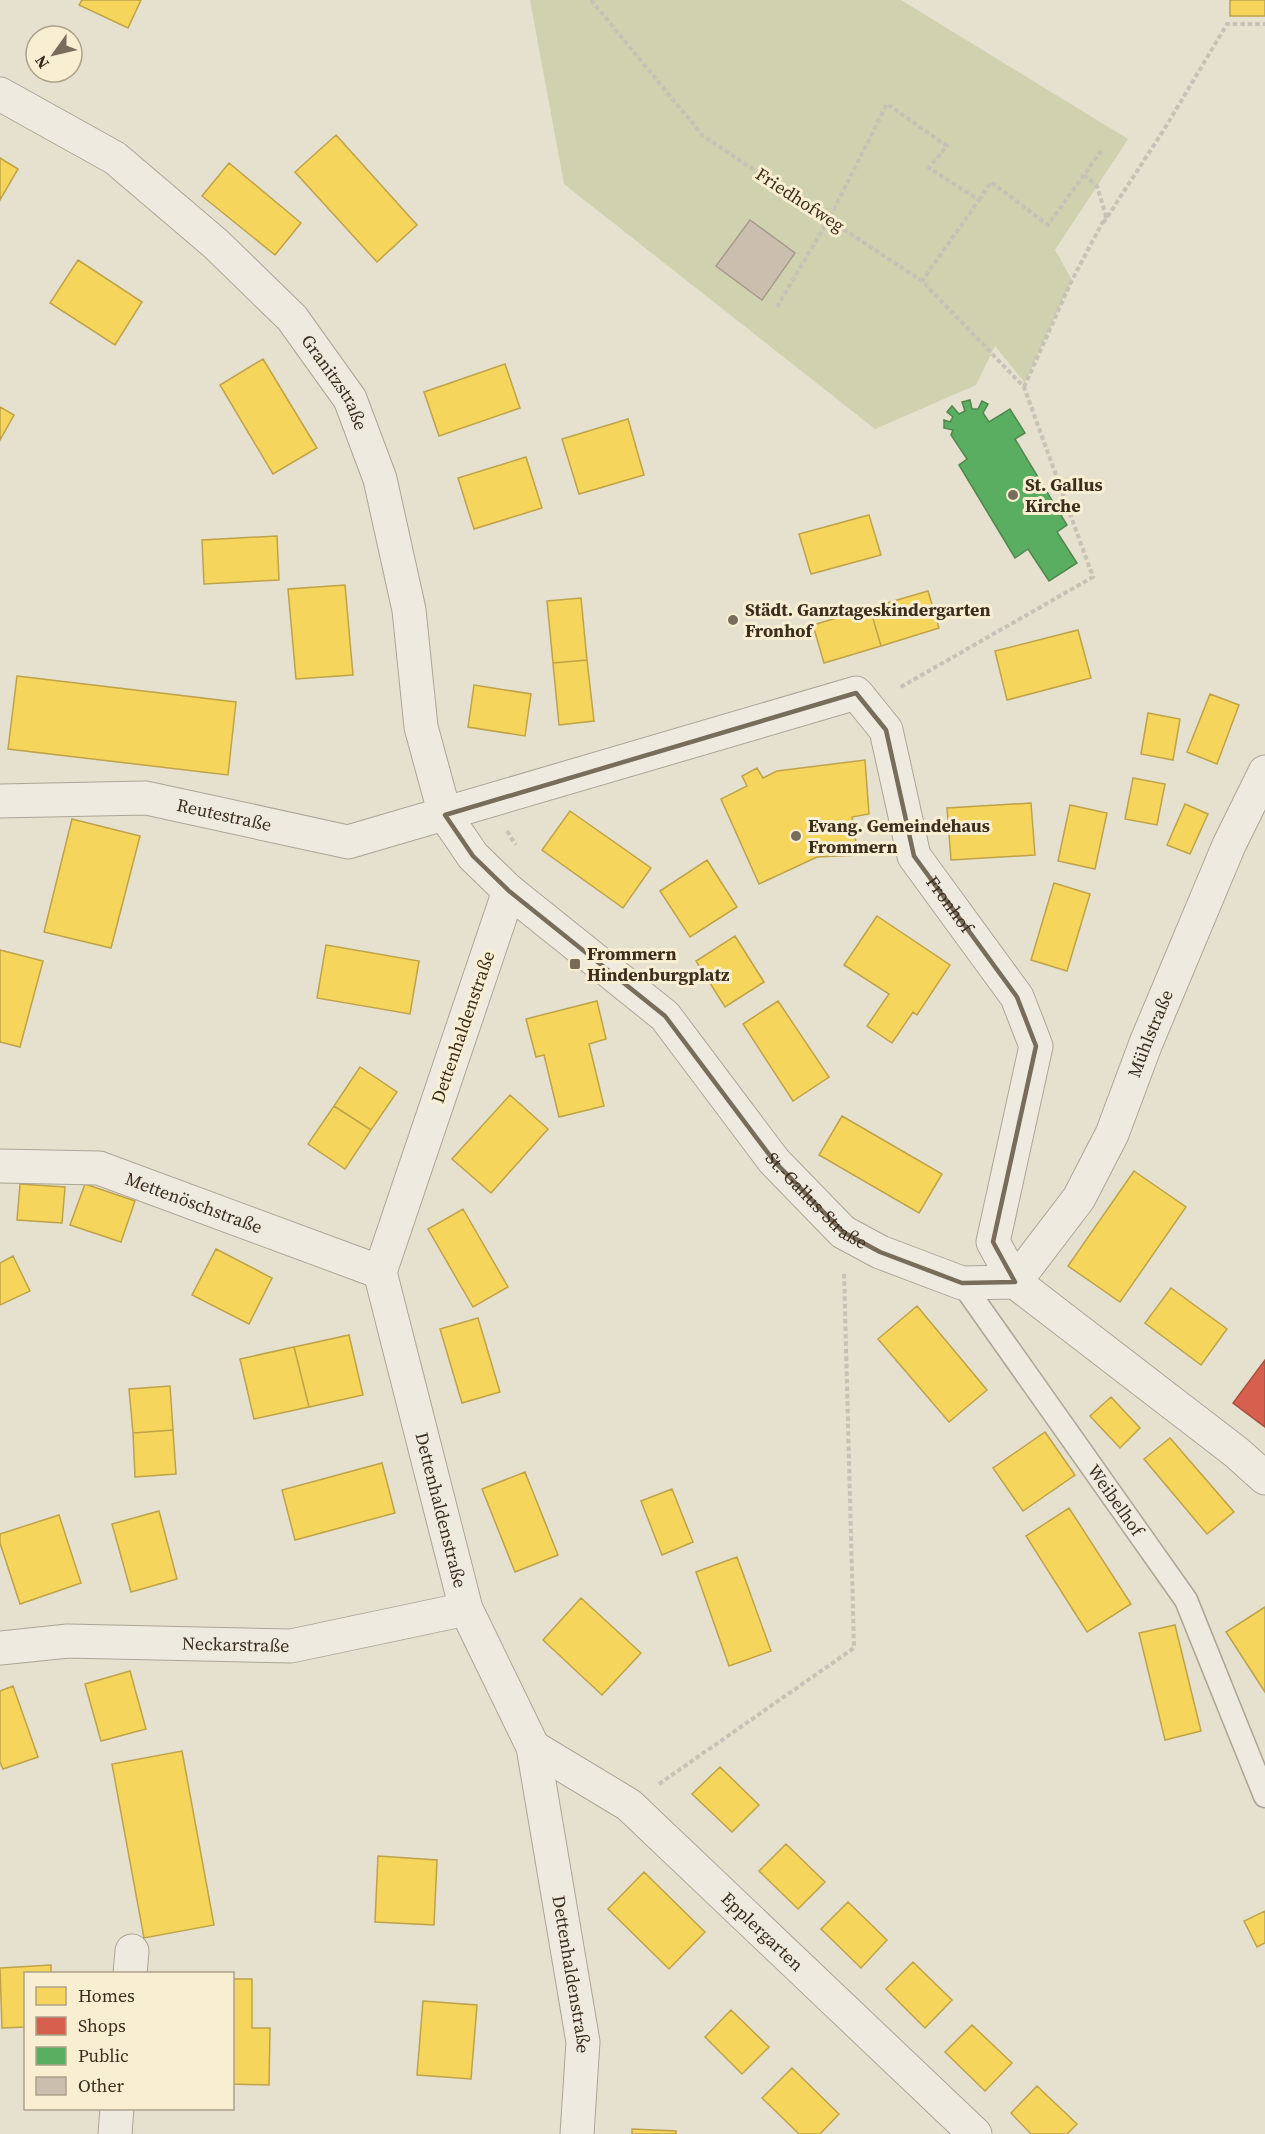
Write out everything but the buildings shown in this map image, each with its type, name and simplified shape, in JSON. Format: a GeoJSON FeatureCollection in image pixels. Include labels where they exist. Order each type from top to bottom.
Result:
{"type":"FeatureCollection","features":[{"type":"Feature","properties":{"kind":"street","name":"Granitzstraße"},"geometry":{"type":"LineString","coordinates":[[0,94],[115,158],[216,244],[292,318],[350,399],[382,490],[410,610],[421,727],[445,815]]}},
{"type":"Feature","properties":{"kind":"street","name":"Fronhof"},"geometry":{"type":"LineString","coordinates":[[445,815],[856,693],[886,730],[914,856],[1017,997],[1036,1046],[993,1242],[1015,1282]]}},
{"type":"Feature","properties":{"kind":"street","name":"Mühlstraße"},"geometry":{"type":"LineString","coordinates":[[1015,1282],[1079,1198],[1112,1134],[1146,1043],[1220,867],[1265,772]]}},
{"type":"Feature","properties":{"kind":"street","name":"Reutestraße"},"geometry":{"type":"LineString","coordinates":[[0,801],[146,798],[348,842],[445,815]]}},
{"type":"Feature","properties":{"kind":"street","name":"St.-Gallus-Straße"},"geometry":{"type":"LineString","coordinates":[[445,815],[473,856],[509,891],[665,1016],[774,1161],[843,1232],[880,1252],[962,1282],[1015,1282]]}},
{"type":"Feature","properties":{"kind":"street","name":"Dettenhaldenstraße"},"geometry":{"type":"LineString","coordinates":[[509,891],[380,1272],[466,1609],[533,1747],[583,2042],[577,2134]]}},
{"type":"Feature","properties":{"kind":"street","name":"Mettenöschstraße"},"geometry":{"type":"LineString","coordinates":[[0,1166],[99,1167],[380,1272]]}},
{"type":"Feature","properties":{"kind":"street"},"geometry":{"type":"LineString","coordinates":[[1015,1282],[1227,1445],[1265,1478]]}},
{"type":"Feature","properties":{"kind":"street","name":"Neckarstraße"},"geometry":{"type":"LineString","coordinates":[[0,1648],[68,1641],[291,1646],[466,1609]]}},
{"type":"Feature","properties":{"kind":"street","name":"Epplergarten"},"geometry":{"type":"LineString","coordinates":[[533,1747],[628,1805],[975,2134]]}},
{"type":"Feature","properties":{"kind":"street"},"geometry":{"type":"LineString","coordinates":[[115,2134],[117,2110]]}},
{"type":"Feature","properties":{"kind":"lane","name":"Weibelhof"},"geometry":{"type":"LineString","coordinates":[[962,1282],[1186,1600],[1265,1796]]}},
{"type":"Feature","properties":{"kind":"path","name":"Friedhofweg"},"geometry":{"type":"LineString","coordinates":[[591,0],[703,136],[922,281],[1024,387],[1072,280],[1106,216]]}},
{"type":"Feature","properties":{"kind":"path"},"geometry":{"type":"LineString","coordinates":[[1084,175],[1097,186],[1106,216],[1104,222],[1165,128],[1227,24],[1265,24]]}},
{"type":"Feature","properties":{"kind":"path"},"geometry":{"type":"LineString","coordinates":[[777,307],[829,219],[886,104],[947,146],[929,168],[979,200]]}},
{"type":"Feature","properties":{"kind":"path"},"geometry":{"type":"LineString","coordinates":[[922,281],[991,182],[1048,225],[1101,151]]}},
{"type":"Feature","properties":{"kind":"path"},"geometry":{"type":"LineString","coordinates":[[628,1805],[854,1647],[843,1232]]}},
{"type":"Feature","properties":{"kind":"highlighted area"},"geometry":{"type":"Polygon","coordinates":[[[856,693],[886,730],[914,856],[1017,997],[1036,1046],[993,1242],[1015,1282],[962,1283],[880,1252],[843,1232],[774,1161],[665,1016],[509,891],[473,856],[445,815],[856,693]]]}},
{"type":"Feature","properties":{"kind":"green space"},"geometry":{"type":"Polygon","coordinates":[[[530,0],[901,0],[1128,139],[1055,250],[1072,280],[1025,383],[995,346],[976,385],[875,429],[564,184],[530,0]]]}},
{"type":"Feature","properties":{"kind":"place","name":"St. Gallus Kirche"},"geometry":{"type":"Point","coordinates":[1013,495]}},
{"type":"Feature","properties":{"kind":"place","name":"Städt. Ganztageskindergarten Fronhof"},"geometry":{"type":"Point","coordinates":[733,620]}},
{"type":"Feature","properties":{"kind":"place","name":"Evang. Gemeindehaus Frommern"},"geometry":{"type":"Point","coordinates":[796,836]}},
{"type":"Feature","properties":{"kind":"place","name":"Frommern Hindenburgplatz"},"geometry":{"type":"Point","coordinates":[575,964]}}]}
